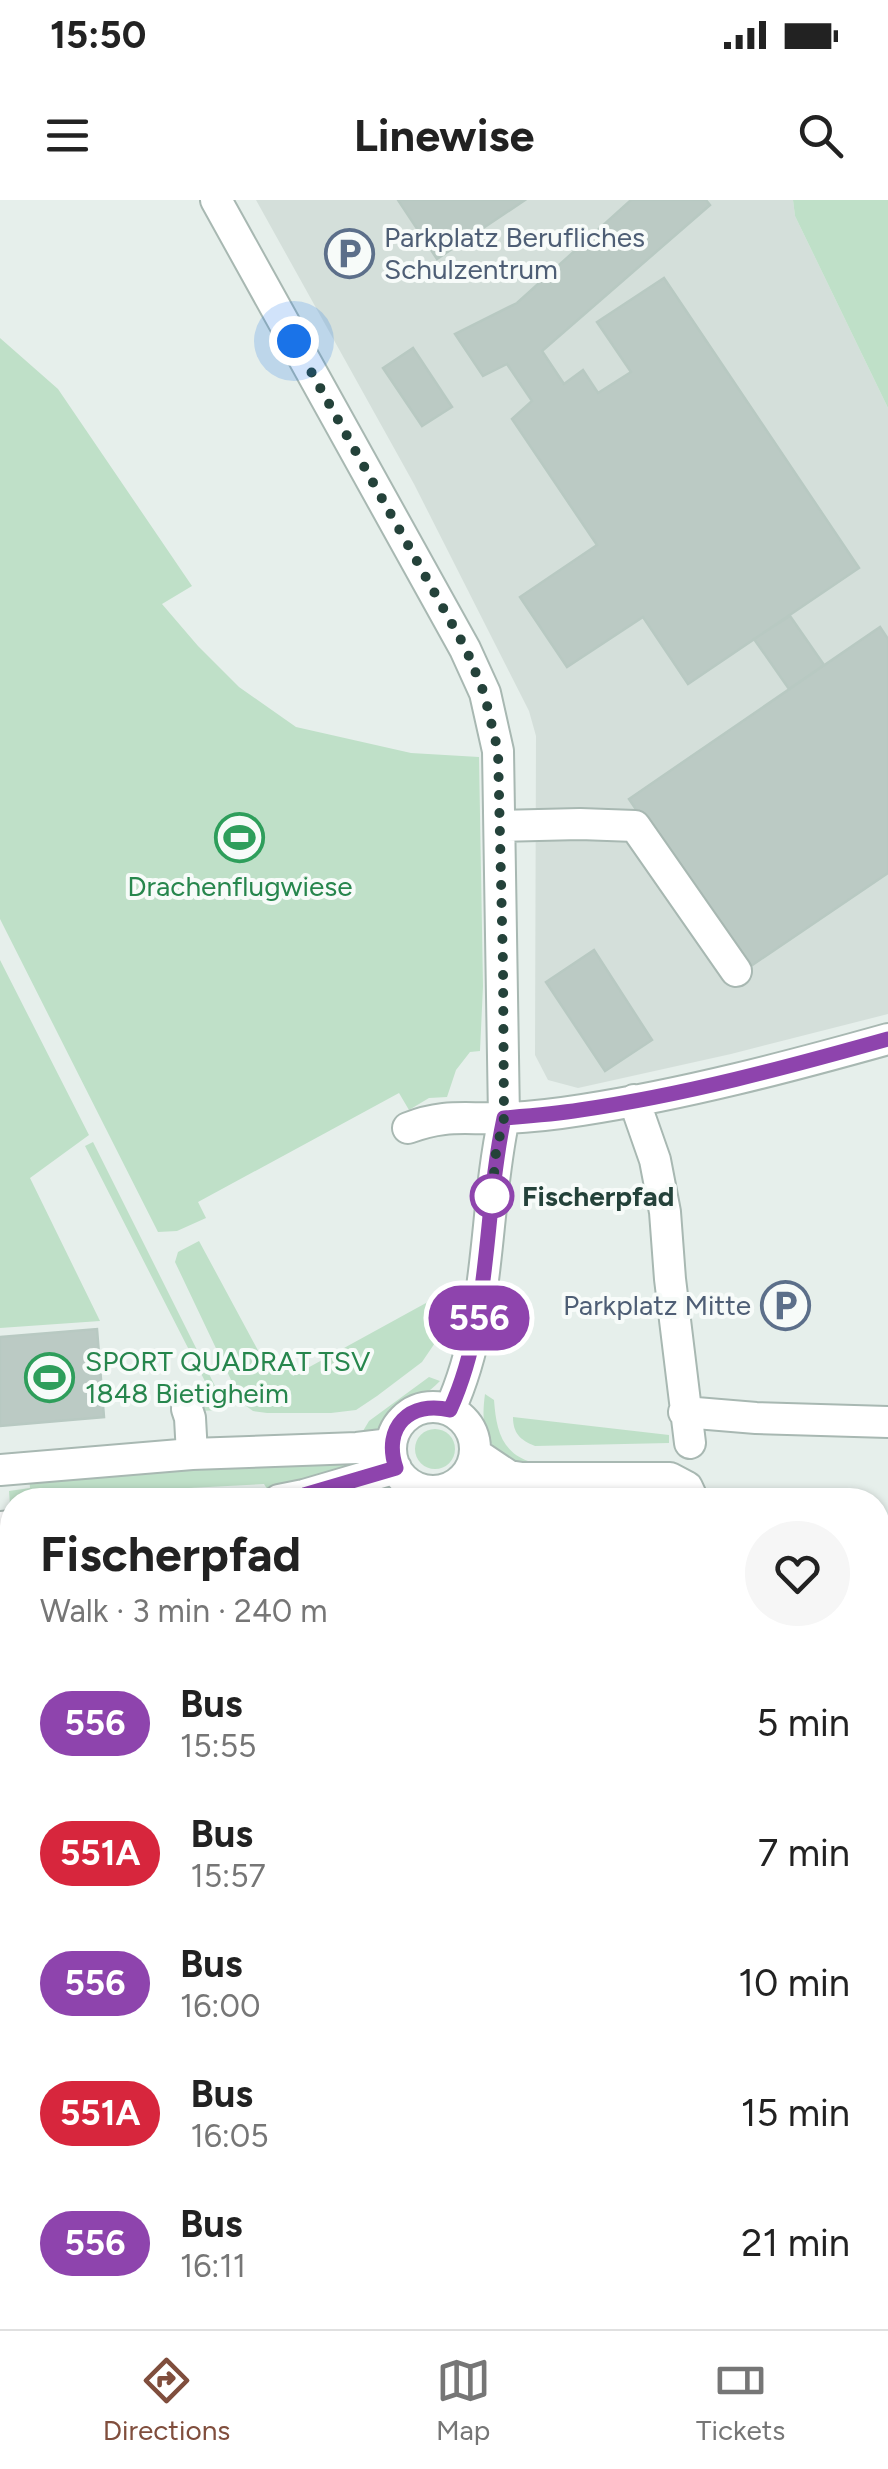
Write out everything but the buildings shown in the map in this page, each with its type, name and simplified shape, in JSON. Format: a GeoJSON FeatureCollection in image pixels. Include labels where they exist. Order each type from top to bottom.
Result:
{"type":"FeatureCollection","features":[{"type":"Feature","properties":{"kind":"street"},"geometry":{"type":"LineString","coordinates":[[216,200],[466,649],[484,693],[498,751],[504,1118],[496,1152],[478,1321],[465,1373],[450,1410]]}},
{"type":"Feature","properties":{"kind":"street"},"geometry":{"type":"LineString","coordinates":[[500,826],[635,826],[736,971]]}},
{"type":"Feature","properties":{"kind":"street"},"geometry":{"type":"LineString","coordinates":[[408,1128],[454,1116],[504,1118],[634,1100],[790,1066],[888,1039]]}},
{"type":"Feature","properties":{"kind":"street"},"geometry":{"type":"LineString","coordinates":[[634,1100],[654,1160],[665,1212],[690,1443]]}},
{"type":"Feature","properties":{"kind":"street"},"geometry":{"type":"LineString","coordinates":[[420,1488],[403,1478],[394,1456],[396,1429],[419,1408],[435,1406],[462,1417],[475,1440],[468,1467],[447,1488]]}},
{"type":"Feature","properties":{"kind":"street"},"geometry":{"type":"LineString","coordinates":[[187,1408],[192,1454]]}},
{"type":"Feature","properties":{"kind":"street"},"geometry":{"type":"LineString","coordinates":[[684,1412],[888,1422]]}},
{"type":"Feature","properties":{"kind":"street"},"geometry":{"type":"LineString","coordinates":[[0,1470],[192,1454],[356,1448],[394,1456]]}},
{"type":"Feature","properties":{"kind":"street"},"geometry":{"type":"LineString","coordinates":[[320,1488],[394,1456]]}},
{"type":"Feature","properties":{"kind":"street"},"geometry":{"type":"LineString","coordinates":[[468,1467],[522,1478],[670,1478],[687,1488]]}},
{"type":"Feature","properties":{"kind":"street"},"geometry":{"type":"LineString","coordinates":[[468,1467],[484,1488]]}},
{"type":"Feature","properties":{"kind":"shaded area"},"geometry":{"type":"Polygon","coordinates":[[[256,200],[793,200],[795,216],[888,408],[888,1014],[578,1088],[548,1080],[535,1055],[536,736],[529,711],[414,484],[256,200]]]}},
{"type":"Feature","properties":{"kind":"green space"},"geometry":{"type":"Polygon","coordinates":[[[793,200],[888,200],[888,408],[795,216],[793,200]]]}},
{"type":"Feature","properties":{"kind":"green space","name":"Drachenflugwiese"},"geometry":{"type":"Polygon","coordinates":[[[0,338],[58,389],[192,586],[162,604],[239,687],[296,727],[411,753],[479,757],[483,986],[480,1051],[470,1052],[456,1070],[447,1097],[429,1098],[409,1110],[399,1093],[198,1202],[206,1218],[177,1231],[158,1232],[0,919],[0,338]]]}},
{"type":"Feature","properties":{"kind":"green space"},"geometry":{"type":"Polygon","coordinates":[[[0,960],[89,1135],[30,1178],[100,1321],[0,1328],[0,960]]]}},
{"type":"Feature","properties":{"kind":"green space"},"geometry":{"type":"Polygon","coordinates":[[[93,1142],[224,1410],[196,1411],[193,1406],[212,1395],[85,1146],[93,1142]]]}},
{"type":"Feature","properties":{"kind":"green space"},"geometry":{"type":"Polygon","coordinates":[[[199,1241],[268,1369],[284,1361],[293,1376],[446,1292],[439,1337],[422,1362],[356,1410],[253,1411],[242,1403],[175,1262],[178,1252],[199,1241]]]}},
{"type":"Feature","properties":{"kind":"green space"},"geometry":{"type":"Polygon","coordinates":[[[429,1377],[440,1381],[365,1439],[363,1431],[369,1421],[429,1377]]]}},
{"type":"Feature","properties":{"kind":"green space"},"geometry":{"type":"Polygon","coordinates":[[[485,1394],[494,1400],[498,1428],[511,1451],[528,1461],[561,1462],[565,1466],[524,1473],[503,1456],[486,1432],[485,1394]]]}},
{"type":"Feature","properties":{"kind":"green space"},"geometry":{"type":"Polygon","coordinates":[[[513,1417],[669,1435],[669,1443],[535,1446],[518,1435],[513,1417]]]}},
{"type":"Feature","properties":{"kind":"green space"},"geometry":{"type":"Polygon","coordinates":[[[435,1429],[449,1435],[455,1449],[449,1463],[435,1469],[421,1463],[415,1449],[421,1435],[435,1429]]]}},
{"type":"Feature","properties":{"kind":"green space"},"geometry":{"type":"Polygon","coordinates":[[[345,1459],[348,1476],[289,1488],[266,1488],[264,1484],[30,1488],[29,1475],[345,1459]]]}},
{"type":"Feature","properties":{"kind":"bus line","name":"556"},"geometry":{"type":"LineString","coordinates":[[328,1488],[396,1468],[391,1444],[406,1416],[419,1408],[435,1406],[450,1410],[465,1373],[478,1321],[496,1152],[504,1118],[634,1100],[790,1066],[888,1039]]}},
{"type":"Feature","properties":{"kind":"place","name":"Parkplatz Berufliches Schulzentrum"},"geometry":{"type":"Point","coordinates":[349,253]}},
{"type":"Feature","properties":{"kind":"place","name":"Drachenflugwiese"},"geometry":{"type":"Point","coordinates":[240,838]}},
{"type":"Feature","properties":{"kind":"place","name":"Fischerpfad"},"geometry":{"type":"Point","coordinates":[492,1196]}},
{"type":"Feature","properties":{"kind":"place","name":"Parkplatz Mitte"},"geometry":{"type":"Point","coordinates":[786,1305]}},
{"type":"Feature","properties":{"kind":"place","name":"SPORT QUADRAT TSV 1848 Bietigheim"},"geometry":{"type":"Point","coordinates":[50,1377]}},
{"type":"Feature","properties":{"kind":"route"},"geometry":{"type":"LineString","coordinates":[[294,341],[466,649],[484,693],[498,751],[504,1118],[492,1196]]}}]}
